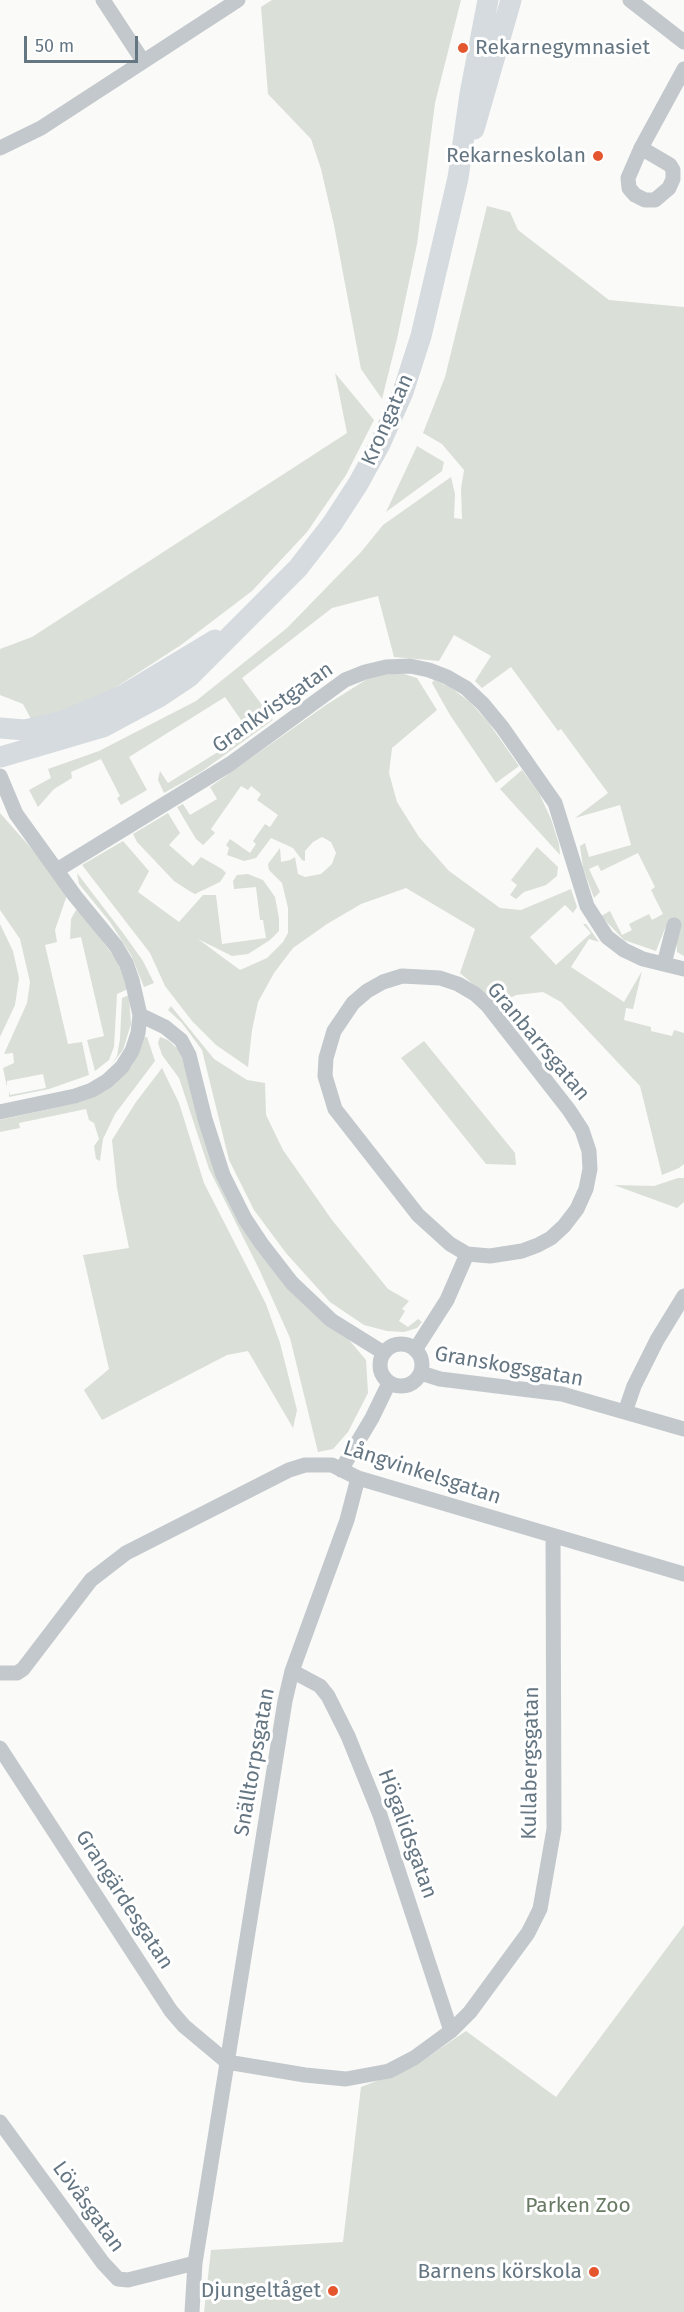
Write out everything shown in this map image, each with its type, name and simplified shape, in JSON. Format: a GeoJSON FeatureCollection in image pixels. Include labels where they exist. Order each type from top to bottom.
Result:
{"type":"FeatureCollection","features":[{"type":"Feature","properties":{"kind":"street"},"geometry":{"type":"LineString","coordinates":[[103,0],[143,61]]}},
{"type":"Feature","properties":{"kind":"street"},"geometry":{"type":"LineString","coordinates":[[0,148],[41,128],[238,0]]}},
{"type":"Feature","properties":{"kind":"street","name":"Krongatan"},"geometry":{"type":"LineString","coordinates":[[0,758],[103,727],[189,677],[298,568],[358,484],[380,444],[403,392],[421,336],[458,178],[470,94],[488,0]]}},
{"type":"Feature","properties":{"kind":"street","name":"Krongatan"},"geometry":{"type":"LineString","coordinates":[[458,178],[486,95],[511,0]]}},
{"type":"Feature","properties":{"kind":"street"},"geometry":{"type":"LineString","coordinates":[[630,0],[684,42]]}},
{"type":"Feature","properties":{"kind":"street"},"geometry":{"type":"LineString","coordinates":[[641,148],[684,69]]}},
{"type":"Feature","properties":{"kind":"street","name":"Krongatan"},"geometry":{"type":"LineString","coordinates":[[0,728],[25,730],[63,721],[89,711],[122,696],[242,624]]}},
{"type":"Feature","properties":{"kind":"street","name":"Grankvistgatan"},"geometry":{"type":"LineString","coordinates":[[57,870],[230,764],[345,680],[364,672],[386,667],[410,666],[447,677],[466,688],[483,704],[555,803],[587,906],[607,938],[643,959],[684,969]]}},
{"type":"Feature","properties":{"kind":"street"},"geometry":{"type":"LineString","coordinates":[[0,758],[16,814]]}},
{"type":"Feature","properties":{"kind":"street"},"geometry":{"type":"LineString","coordinates":[[0,801],[16,814],[116,946],[126,963],[140,1015],[138,1033],[132,1052],[122,1067],[108,1081],[75,1096],[0,1112]]}},
{"type":"Feature","properties":{"kind":"street"},"geometry":{"type":"LineString","coordinates":[[664,964],[674,925]]}},
{"type":"Feature","properties":{"kind":"street","name":"Granbarrsgatan"},"geometry":{"type":"LineString","coordinates":[[402,976],[440,978],[458,984],[475,994],[487,1005],[569,1110],[582,1130],[589,1151],[590,1169],[577,1209],[551,1238],[522,1251],[505,1255],[466,1254],[450,1244],[418,1215],[335,1109],[325,1076],[329,1044],[342,1017],[353,1003],[368,991],[383,982],[402,976]]}},
{"type":"Feature","properties":{"kind":"street"},"geometry":{"type":"LineString","coordinates":[[140,1015],[165,1027],[181,1040],[189,1055],[205,1119],[223,1175],[241,1212],[261,1243],[292,1283],[331,1320],[384,1353]]}},
{"type":"Feature","properties":{"kind":"street"},"geometry":{"type":"LineString","coordinates":[[415,1350],[447,1300],[466,1254]]}},
{"type":"Feature","properties":{"kind":"street"},"geometry":{"type":"LineString","coordinates":[[625,1412],[634,1386],[657,1340],[684,1296]]}},
{"type":"Feature","properties":{"kind":"street"},"geometry":{"type":"LineString","coordinates":[[402,1344],[415,1350],[422,1364],[421,1373],[416,1381],[407,1386],[389,1383],[383,1377],[380,1369],[384,1353],[389,1348],[402,1344]]}},
{"type":"Feature","properties":{"kind":"street","name":"Granskogsgatan"},"geometry":{"type":"LineString","coordinates":[[421,1373],[440,1379],[562,1394],[684,1429]]}},
{"type":"Feature","properties":{"kind":"street"},"geometry":{"type":"LineString","coordinates":[[341,1470],[372,1418],[389,1383]]}},
{"type":"Feature","properties":{"kind":"street","name":"Långvinkelsgatan"},"geometry":{"type":"LineString","coordinates":[[0,1673],[17,1673],[23,1669],[91,1580],[143,1543],[289,1470],[305,1465],[332,1465],[358,1478],[684,1574]]}},
{"type":"Feature","properties":{"kind":"street","name":"Snälltorpsgatan"},"geometry":{"type":"LineString","coordinates":[[192,2312],[195,2263],[285,1701],[292,1671],[347,1520],[358,1478]]}},
{"type":"Feature","properties":{"kind":"street","name":"Kullabergsgatan"},"geometry":{"type":"LineString","coordinates":[[452,2031],[470,2012],[528,1933],[540,1909],[554,1828],[553,1536]]}},
{"type":"Feature","properties":{"kind":"street","name":"Högalidsgatan"},"geometry":{"type":"LineString","coordinates":[[292,1671],[320,1686],[328,1696],[348,1736],[380,1815],[433,1980],[452,2031]]}},
{"type":"Feature","properties":{"kind":"street","name":"Grangärdesgatan"},"geometry":{"type":"LineString","coordinates":[[0,1748],[171,2011],[184,2026],[227,2062]]}},
{"type":"Feature","properties":{"kind":"street"},"geometry":{"type":"LineString","coordinates":[[227,2062],[336,2078],[369,2076],[388,2071],[414,2058],[452,2031]]}},
{"type":"Feature","properties":{"kind":"street","name":"Lövåsgatan"},"geometry":{"type":"LineString","coordinates":[[0,2122],[103,2264],[118,2279],[128,2280],[195,2263]]}},
{"type":"Feature","properties":{"kind":"green space"},"geometry":{"type":"Polygon","coordinates":[[[272,0],[461,0],[435,103],[417,244],[382,399],[361,369],[334,225],[321,169],[311,139],[268,94],[261,7],[272,0]]]}},
{"type":"Feature","properties":{"kind":"green space"},"geometry":{"type":"Polygon","coordinates":[[[487,206],[510,212],[518,230],[609,300],[684,307],[684,956],[677,952],[676,923],[668,921],[656,951],[624,940],[601,916],[610,911],[622,935],[632,930],[629,924],[649,914],[652,920],[663,914],[651,890],[655,887],[638,853],[601,871],[598,865],[589,869],[600,892],[594,898],[583,868],[580,846],[585,843],[589,857],[631,845],[620,805],[575,818],[608,793],[511,667],[482,688],[475,681],[491,656],[454,635],[439,661],[394,657],[378,596],[332,608],[242,678],[273,720],[201,772],[164,793],[158,780],[160,771],[168,783],[248,730],[225,697],[129,757],[147,790],[121,805],[117,798],[120,796],[101,759],[71,772],[72,778],[54,789],[38,807],[29,790],[51,778],[48,769],[99,751],[196,701],[287,628],[361,552],[383,525],[451,477],[455,494],[454,518],[462,519],[461,489],[464,470],[442,444],[423,433],[445,377],[487,206]]]}},
{"type":"Feature","properties":{"kind":"green space"},"geometry":{"type":"Polygon","coordinates":[[[335,373],[374,420],[346,475],[307,532],[252,591],[181,645],[93,702],[32,721],[23,704],[0,695],[0,649],[32,637],[347,433],[335,373]]]}},
{"type":"Feature","properties":{"kind":"green space"},"geometry":{"type":"Polygon","coordinates":[[[417,446],[444,462],[442,471],[386,512],[417,446]]]}},
{"type":"Feature","properties":{"kind":"green space"},"geometry":{"type":"Polygon","coordinates":[[[401,673],[417,678],[437,710],[392,748],[389,773],[397,802],[419,837],[449,871],[500,908],[521,910],[571,889],[577,907],[573,913],[565,905],[530,937],[556,965],[591,933],[583,924],[586,924],[599,942],[589,939],[571,967],[624,1002],[642,971],[633,1009],[626,1008],[624,1020],[651,1027],[651,1031],[672,1036],[674,1030],[684,1033],[684,1164],[679,1168],[662,1175],[640,1086],[561,1002],[543,992],[516,995],[497,1005],[460,973],[475,929],[406,888],[361,904],[293,948],[274,973],[258,1002],[248,1067],[216,1045],[192,1021],[165,986],[150,953],[82,865],[123,841],[149,871],[138,892],[179,922],[203,895],[216,895],[222,944],[266,938],[263,920],[260,920],[256,887],[234,889],[233,881],[237,875],[248,874],[263,880],[275,897],[279,918],[279,931],[270,940],[248,954],[232,956],[198,939],[240,970],[267,958],[283,942],[288,933],[288,908],[282,883],[269,870],[268,864],[280,848],[281,862],[295,857],[298,874],[305,877],[321,874],[332,864],[336,853],[331,842],[322,837],[313,842],[305,851],[305,861],[293,848],[271,838],[256,858],[244,861],[227,855],[229,848],[226,845],[230,839],[250,853],[256,844],[253,841],[265,824],[270,827],[278,815],[257,800],[261,794],[251,786],[248,790],[241,786],[211,829],[215,833],[203,845],[196,839],[177,807],[183,804],[190,815],[217,799],[210,787],[326,705],[372,676],[401,673]]]}},
{"type":"Feature","properties":{"kind":"green space"},"geometry":{"type":"Polygon","coordinates":[[[434,680],[450,687],[470,702],[488,722],[519,766],[496,783],[450,715],[432,683],[434,680]]]}},
{"type":"Feature","properties":{"kind":"green space"},"geometry":{"type":"Polygon","coordinates":[[[522,770],[539,793],[551,819],[560,855],[500,789],[522,770]]]}},
{"type":"Feature","properties":{"kind":"green space"},"geometry":{"type":"Polygon","coordinates":[[[0,813],[39,857],[67,895],[55,930],[57,942],[45,945],[68,1044],[82,1042],[89,1075],[49,1089],[9,1097],[9,1091],[10,1095],[46,1088],[43,1074],[7,1081],[7,1087],[3,1068],[14,1063],[13,1053],[4,1054],[27,1003],[30,982],[20,939],[0,910],[0,813]]]}},
{"type":"Feature","properties":{"kind":"green space"},"geometry":{"type":"Polygon","coordinates":[[[168,813],[180,833],[169,845],[193,866],[201,857],[222,869],[226,873],[220,882],[195,894],[174,881],[137,842],[133,834],[168,813]]]}},
{"type":"Feature","properties":{"kind":"green space"},"geometry":{"type":"Polygon","coordinates":[[[537,847],[558,867],[557,876],[546,885],[524,892],[516,899],[510,895],[517,885],[511,880],[537,847]]]}},
{"type":"Feature","properties":{"kind":"green space"},"geometry":{"type":"Polygon","coordinates":[[[77,873],[143,961],[154,983],[144,987],[131,955],[110,922],[79,884],[77,873]]]}},
{"type":"Feature","properties":{"kind":"green space"},"geometry":{"type":"Polygon","coordinates":[[[76,910],[80,911],[117,961],[128,989],[117,994],[114,1047],[109,1060],[95,1071],[87,1040],[104,1036],[81,937],[70,939],[71,919],[76,910]]]}},
{"type":"Feature","properties":{"kind":"green space"},"geometry":{"type":"Polygon","coordinates":[[[0,924],[13,951],[19,978],[15,1005],[0,1037],[0,924]]]}},
{"type":"Feature","properties":{"kind":"green space"},"geometry":{"type":"Polygon","coordinates":[[[129,995],[131,1024],[123,1050],[112,1064],[117,1056],[120,1039],[122,998],[129,995]]]}},
{"type":"Feature","properties":{"kind":"green space"},"geometry":{"type":"Polygon","coordinates":[[[171,1006],[214,1059],[247,1080],[265,1083],[266,1115],[283,1150],[332,1220],[388,1289],[409,1301],[402,1309],[405,1311],[399,1321],[408,1327],[418,1319],[422,1322],[417,1328],[404,1332],[387,1331],[364,1325],[330,1302],[286,1253],[254,1210],[229,1160],[202,1050],[182,1023],[168,1010],[171,1006]]]}},
{"type":"Feature","properties":{"kind":"green space"},"geometry":{"type":"Polygon","coordinates":[[[144,1037],[147,1037],[155,1061],[115,1114],[103,1139],[100,1161],[96,1159],[94,1146],[99,1139],[86,1109],[19,1123],[20,1128],[0,1132],[0,1120],[81,1102],[115,1082],[132,1066],[144,1037]]]}},
{"type":"Feature","properties":{"kind":"green space"},"geometry":{"type":"Polygon","coordinates":[[[160,1037],[168,1040],[179,1050],[230,1199],[366,1360],[368,1393],[348,1432],[333,1449],[318,1452],[290,1338],[259,1269],[209,1169],[179,1078],[162,1055],[158,1043],[160,1037]]]}},
{"type":"Feature","properties":{"kind":"green space"},"geometry":{"type":"Polygon","coordinates":[[[424,1041],[515,1153],[516,1165],[486,1164],[401,1058],[424,1041]]]}},
{"type":"Feature","properties":{"kind":"green space"},"geometry":{"type":"Polygon","coordinates":[[[162,1068],[179,1103],[204,1183],[266,1304],[280,1343],[297,1410],[293,1428],[248,1351],[227,1355],[102,1420],[84,1390],[109,1369],[83,1255],[129,1248],[117,1188],[112,1140],[136,1102],[162,1068]]]}},
{"type":"Feature","properties":{"kind":"green space"},"geometry":{"type":"Polygon","coordinates":[[[684,1178],[684,1202],[677,1208],[614,1185],[654,1186],[684,1178]]]}},
{"type":"Feature","properties":{"kind":"green space","name":"Parken Zoo"},"geometry":{"type":"Polygon","coordinates":[[[684,1925],[684,2312],[204,2312],[211,2250],[343,2242],[361,2087],[413,2067],[466,2031],[556,2097],[684,1925]]]}},
{"type":"Feature","properties":{"kind":"place","name":"Rekarnegymnasiet"},"geometry":{"type":"Point","coordinates":[463,48]}},
{"type":"Feature","properties":{"kind":"place","name":"Rekarneskolan"},"geometry":{"type":"Point","coordinates":[598,156]}},
{"type":"Feature","properties":{"kind":"place","name":"Barnens körskola"},"geometry":{"type":"Point","coordinates":[594,2272]}},
{"type":"Feature","properties":{"kind":"place","name":"Djungeltåget"},"geometry":{"type":"Point","coordinates":[333,2291]}}]}
